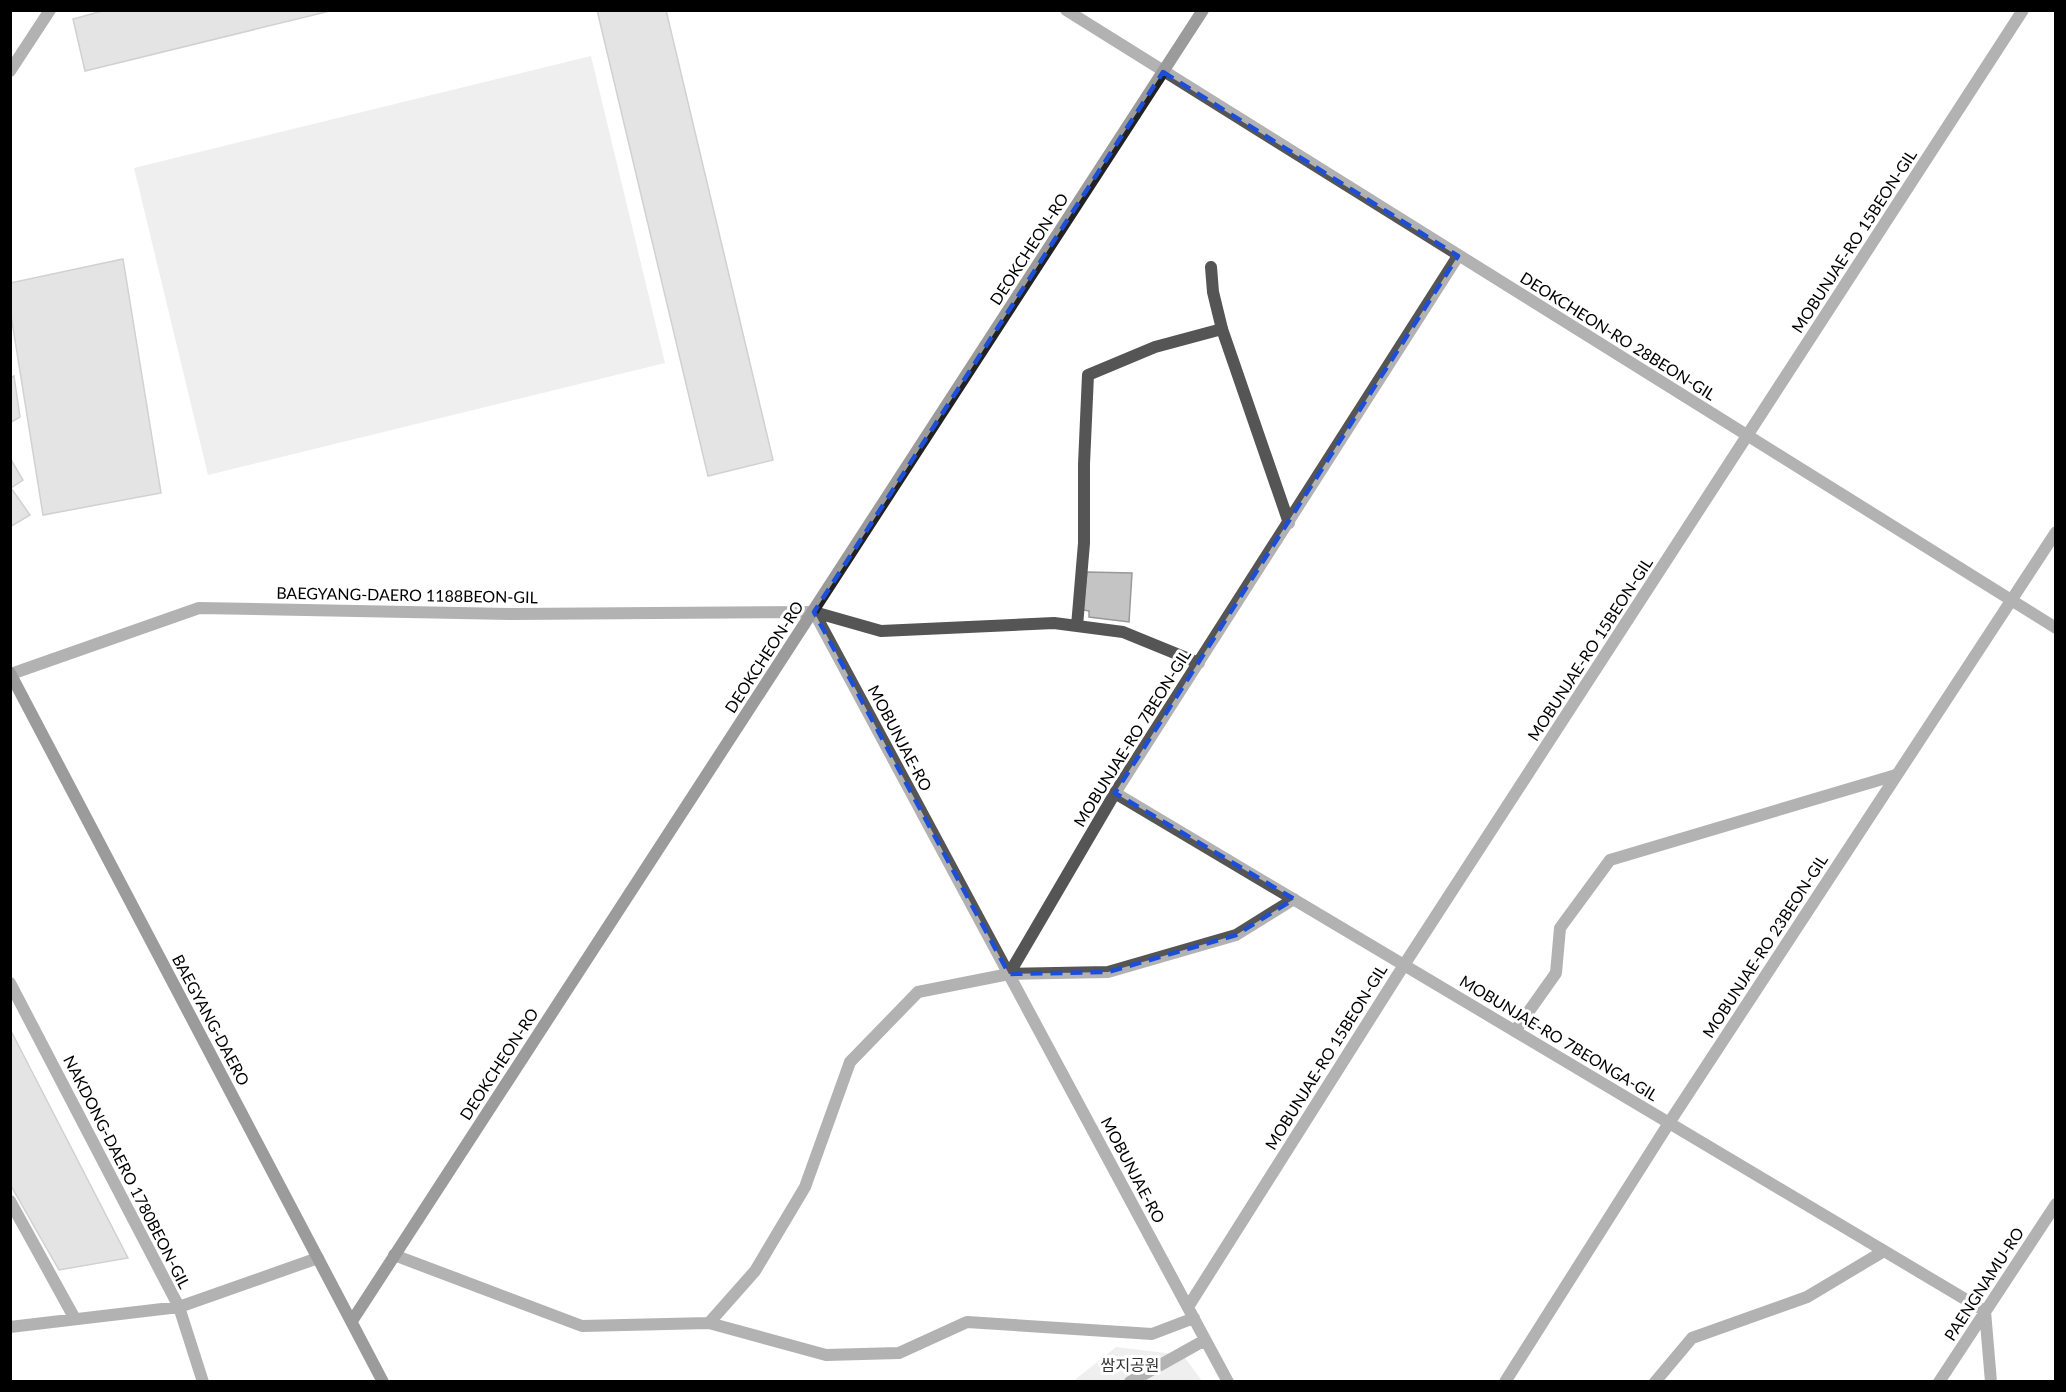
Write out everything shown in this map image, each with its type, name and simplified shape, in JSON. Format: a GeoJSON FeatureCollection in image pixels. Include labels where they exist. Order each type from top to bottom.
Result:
{"type":"FeatureCollection","features":[{"type":"Feature","properties":{"kind":"main road","name":"DEOKCHEON-RO"},"geometry":{"type":"LineString","coordinates":[[352,1321],[1203,10]]}},
{"type":"Feature","properties":{"kind":"main road","name":"BAEGYANG-DAERO"},"geometry":{"type":"LineString","coordinates":[[11,673],[383,1382]]}},
{"type":"Feature","properties":{"kind":"street"},"geometry":{"type":"LineString","coordinates":[[10,71],[50,10]]}},
{"type":"Feature","properties":{"kind":"street","name":"DEOKCHEON-RO 28BEON-GIL"},"geometry":{"type":"LineString","coordinates":[[1066,10],[2055,628]]}},
{"type":"Feature","properties":{"kind":"street","name":"MOBUNJAE-RO 15BEON-GIL"},"geometry":{"type":"LineString","coordinates":[[1191,1313],[1404,965],[2023,10]]}},
{"type":"Feature","properties":{"kind":"street","name":"MOBUNJAE-RO 7BEON-GIL"},"geometry":{"type":"LineString","coordinates":[[1009,974],[1115,793],[1458,256]]}},
{"type":"Feature","properties":{"kind":"street"},"geometry":{"type":"LineString","coordinates":[[1211,267],[1213,292],[1222,328],[1288,523]]}},
{"type":"Feature","properties":{"kind":"street"},"geometry":{"type":"LineString","coordinates":[[1077,626],[1084,543],[1084,464],[1088,375],[1155,347],[1222,328]]}},
{"type":"Feature","properties":{"kind":"street","name":"MOBUNJAE-RO 23BEON-GIL"},"geometry":{"type":"LineString","coordinates":[[1505,1382],[1669,1123],[2055,532]]}},
{"type":"Feature","properties":{"kind":"street","name":"BAEGYANG-DAERO 1188BEON-GIL"},"geometry":{"type":"LineString","coordinates":[[11,673],[199,608],[512,614],[814,612],[881,631],[1054,623],[1123,632],[1199,663]]}},
{"type":"Feature","properties":{"kind":"street","name":"MOBUNJAE-RO"},"geometry":{"type":"LineString","coordinates":[[814,612],[1228,1382]]}},
{"type":"Feature","properties":{"kind":"street"},"geometry":{"type":"LineString","coordinates":[[1515,1031],[1556,973],[1560,928],[1610,860],[1896,775]]}},
{"type":"Feature","properties":{"kind":"street","name":"MOBUNJAE-RO 7BEONGA-GIL"},"geometry":{"type":"LineString","coordinates":[[1115,793],[1985,1311]]}},
{"type":"Feature","properties":{"kind":"street"},"geometry":{"type":"LineString","coordinates":[[709,1323],[755,1270],[805,1187],[850,1062],[918,992],[1009,974],[1108,972],[1236,935],[1294,899]]}},
{"type":"Feature","properties":{"kind":"street","name":"NAKDONG-DAERO 1780BEON-GIL"},"geometry":{"type":"LineString","coordinates":[[10,983],[179,1307],[203,1382]]}},
{"type":"Feature","properties":{"kind":"street"},"geometry":{"type":"LineString","coordinates":[[10,1201],[75,1319]]}},
{"type":"Feature","properties":{"kind":"street","name":"PAENGNAMU-RO"},"geometry":{"type":"LineString","coordinates":[[1940,1382],[2055,1204]]}},
{"type":"Feature","properties":{"kind":"street"},"geometry":{"type":"LineString","coordinates":[[1655,1382],[1692,1338],[1807,1297],[1884,1251]]}},
{"type":"Feature","properties":{"kind":"street"},"geometry":{"type":"LineString","coordinates":[[394,1255],[582,1326],[709,1323],[826,1355],[898,1353],[967,1322],[1152,1334],[1191,1313]]}},
{"type":"Feature","properties":{"kind":"street"},"geometry":{"type":"LineString","coordinates":[[10,1327],[179,1307],[318,1258]]}},
{"type":"Feature","properties":{"kind":"street"},"geometry":{"type":"LineString","coordinates":[[1985,1311],[1991,1382]]}},
{"type":"Feature","properties":{"kind":"street"},"geometry":{"type":"LineString","coordinates":[[1130,1382],[1205,1340]]}},
{"type":"Feature","properties":{"kind":"highlighted area"},"geometry":{"type":"Polygon","coordinates":[[[1163,72],[1458,256],[1115,793],[1294,899],[1236,935],[1108,972],[1009,974],[814,612],[1163,72]]]}},
{"type":"Feature","properties":{"kind":"green space"},"geometry":{"type":"Polygon","coordinates":[[[591,56],[665,363],[208,475],[134,168],[591,56]]]}},
{"type":"Feature","properties":{"kind":"green space","name":"쌈지공원"},"geometry":{"type":"Polygon","coordinates":[[[1116,1347],[1183,1355],[1202,1381],[1072,1382],[1116,1347]]]}},
{"type":"Feature","properties":{"kind":"building"},"geometry":{"type":"Polygon","coordinates":[[[106,10],[334,10],[85,71],[73,19],[106,10]]]}},
{"type":"Feature","properties":{"kind":"building"},"geometry":{"type":"Polygon","coordinates":[[[597,10],[666,10],[773,460],[708,476],[597,10]]]}},
{"type":"Feature","properties":{"kind":"building"},"geometry":{"type":"Polygon","coordinates":[[[123,259],[161,493],[43,515],[10,309],[10,283],[123,259]]]}},
{"type":"Feature","properties":{"kind":"building"},"geometry":{"type":"Polygon","coordinates":[[[14,376],[20,417],[10,423],[10,378],[14,376]]]}},
{"type":"Feature","properties":{"kind":"building"},"geometry":{"type":"Polygon","coordinates":[[[10,458],[23,480],[11,488],[30,515],[10,527],[10,458]]]}},
{"type":"Feature","properties":{"kind":"building"},"geometry":{"type":"Polygon","coordinates":[[[1087,572],[1132,573],[1129,622],[1089,617],[1089,611],[1083,610],[1087,572]]]}},
{"type":"Feature","properties":{"kind":"building"},"geometry":{"type":"Polygon","coordinates":[[[10,1029],[128,1258],[59,1270],[10,1184],[10,1029]]]}}]}
